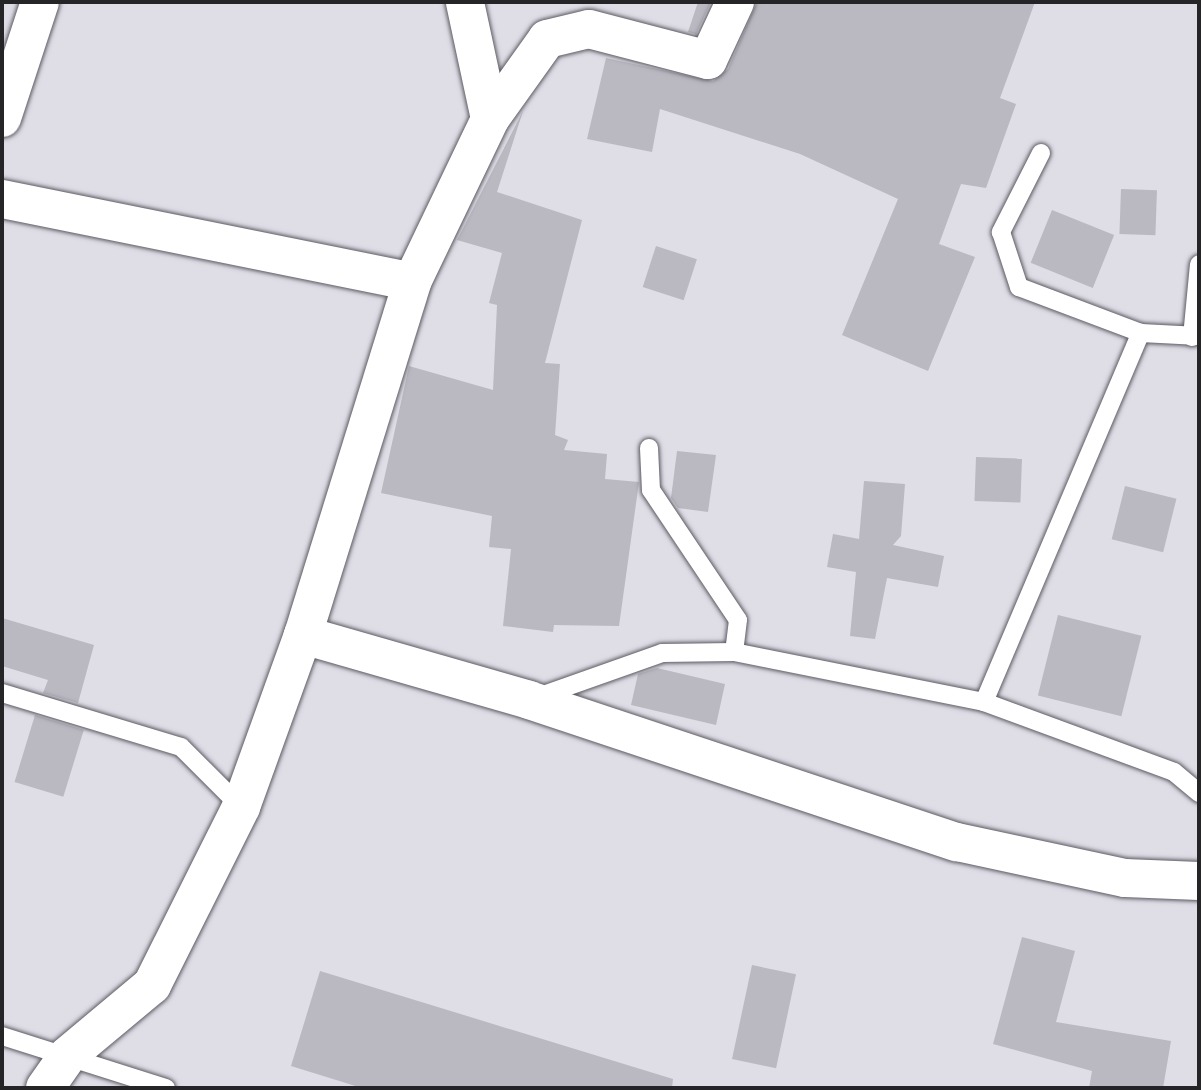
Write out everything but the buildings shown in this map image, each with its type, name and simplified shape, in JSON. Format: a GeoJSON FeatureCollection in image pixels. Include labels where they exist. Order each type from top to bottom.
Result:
{"type":"FeatureCollection","features":[{"type":"Feature","properties":{"kind":"street"},"geometry":{"type":"LineString","coordinates":[[2,118],[40,2]]}},
{"type":"Feature","properties":{"kind":"street"},"geometry":{"type":"LineString","coordinates":[[465,2],[490,119]]}},
{"type":"Feature","properties":{"kind":"street"},"geometry":{"type":"LineString","coordinates":[[45,1088],[67,1056],[152,985],[241,807],[303,635],[412,282],[490,119],[547,39],[589,29],[708,60],[735,2]]}},
{"type":"Feature","properties":{"kind":"street"},"geometry":{"type":"LineString","coordinates":[[2,199],[412,282]]}},
{"type":"Feature","properties":{"kind":"street"},"geometry":{"type":"LineString","coordinates":[[303,635],[529,700],[957,842],[1125,878],[1199,881]]}},
{"type":"Feature","properties":{"kind":"lane"},"geometry":{"type":"LineString","coordinates":[[1041,153],[1001,232],[1019,287],[1141,333],[1196,337],[1199,264]]}},
{"type":"Feature","properties":{"kind":"lane"},"geometry":{"type":"LineString","coordinates":[[984,702],[1141,333]]}},
{"type":"Feature","properties":{"kind":"lane"},"geometry":{"type":"LineString","coordinates":[[649,448],[651,490],[738,620],[734,652]]}},
{"type":"Feature","properties":{"kind":"lane"},"geometry":{"type":"LineString","coordinates":[[529,700],[662,653],[734,652],[984,702],[1174,772],[1199,793]]}},
{"type":"Feature","properties":{"kind":"lane"},"geometry":{"type":"LineString","coordinates":[[2,693],[181,747],[241,807]]}},
{"type":"Feature","properties":{"kind":"lane"},"geometry":{"type":"LineString","coordinates":[[2,1036],[166,1088]]}}]}
